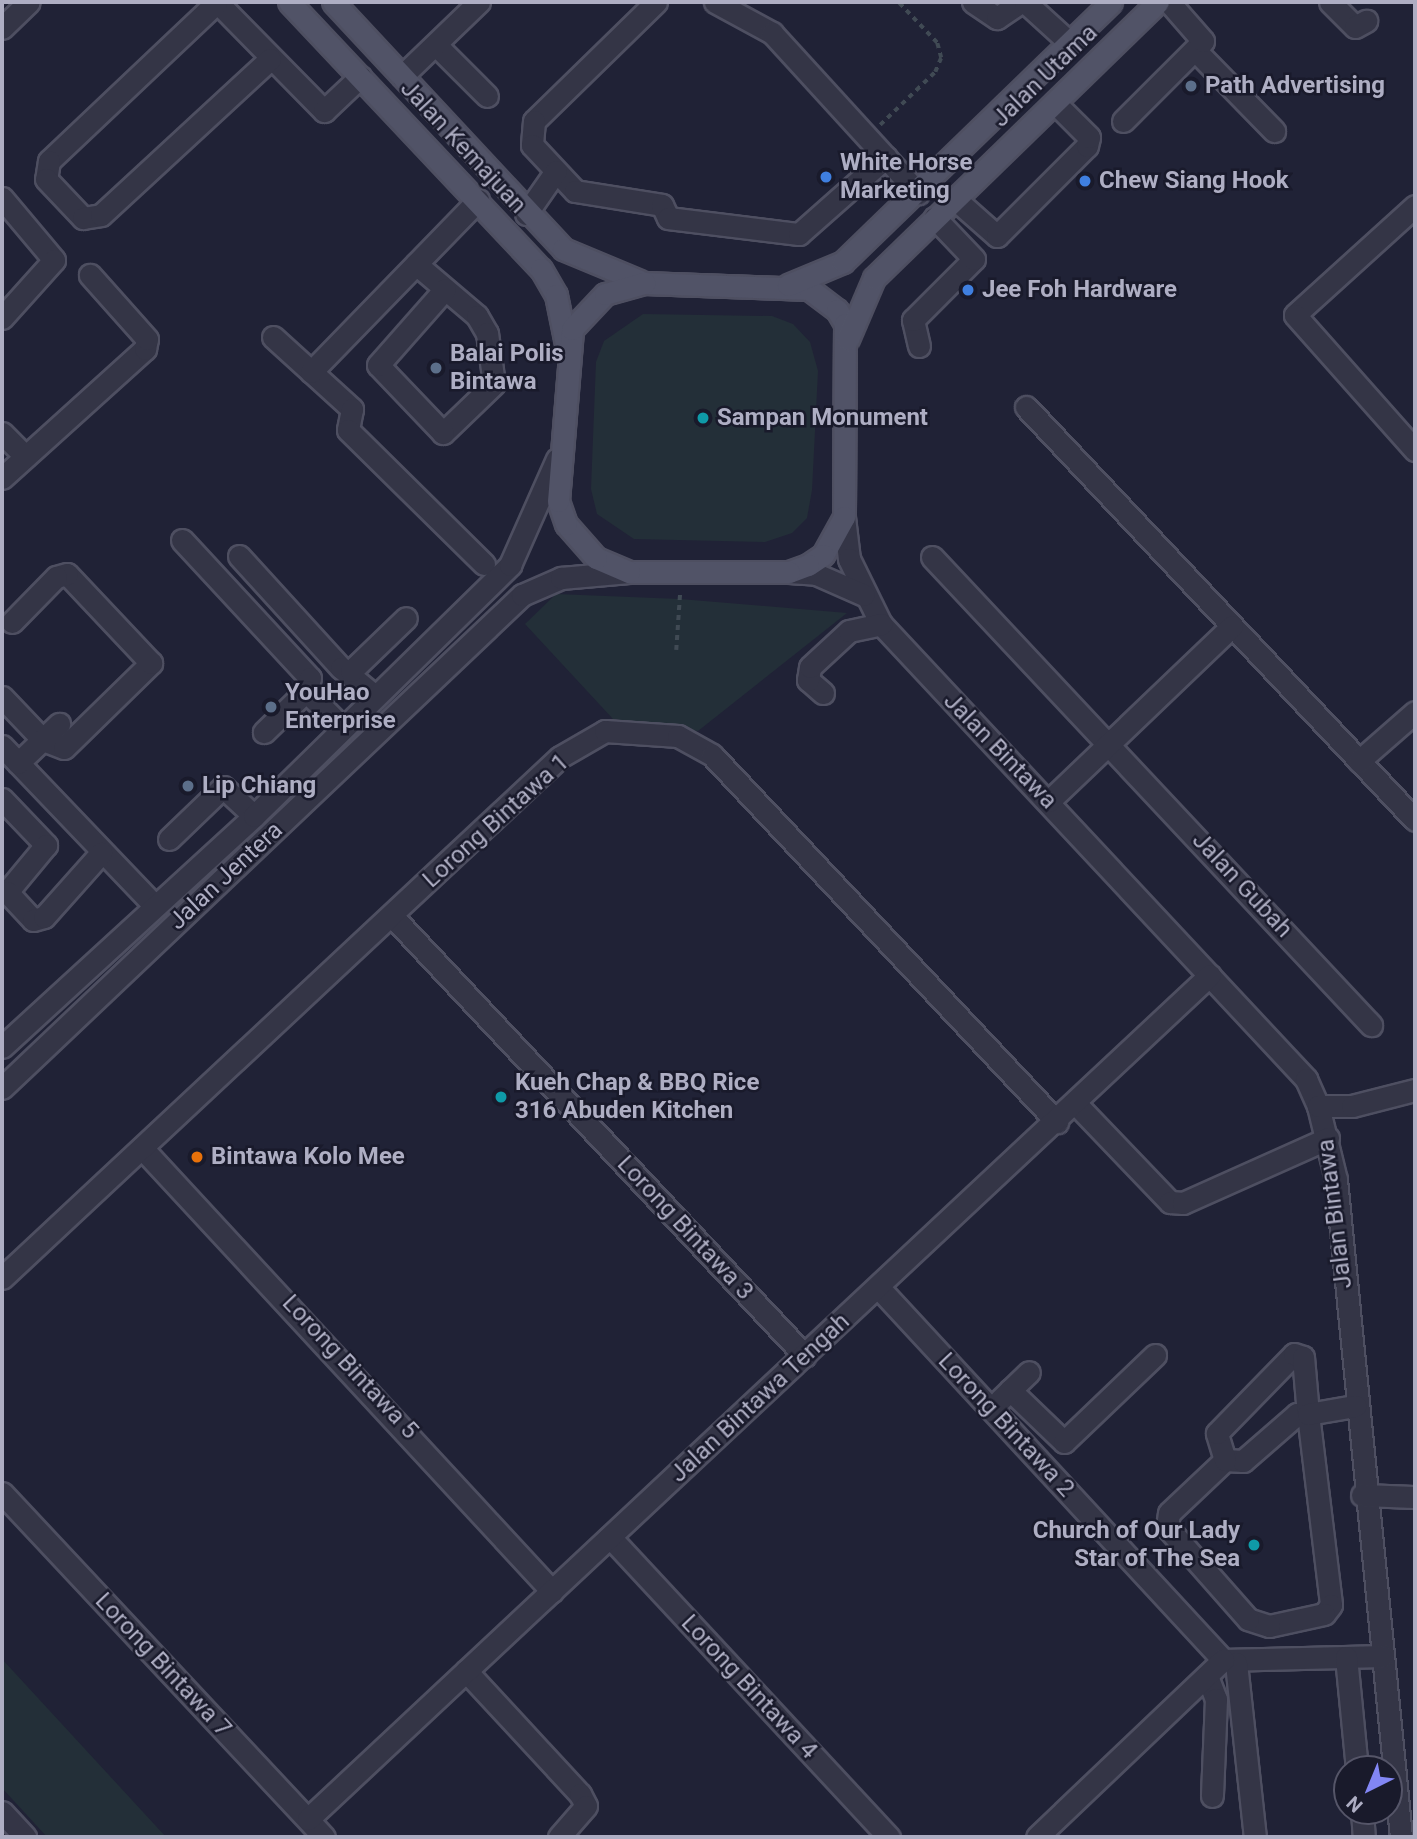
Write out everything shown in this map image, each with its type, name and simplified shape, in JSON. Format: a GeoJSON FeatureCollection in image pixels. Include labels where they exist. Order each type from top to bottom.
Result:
{"type":"FeatureCollection","features":[{"type":"Feature","properties":{"kind":"main road","name":"Jalan Kemajuan"},"geometry":{"type":"LineString","coordinates":[[289,2],[541,269],[556,295],[567,346]]}},
{"type":"Feature","properties":{"kind":"main road","name":"Jalan Kemajuan"},"geometry":{"type":"LineString","coordinates":[[333,2],[526,214],[563,249],[645,283]]}},
{"type":"Feature","properties":{"kind":"main road","name":"Jalan Utama"},"geometry":{"type":"LineString","coordinates":[[779,288],[843,262],[918,193],[1111,2]]}},
{"type":"Feature","properties":{"kind":"main road","name":"Jalan Utama"},"geometry":{"type":"LineString","coordinates":[[844,351],[874,278],[1158,2]]}},
{"type":"Feature","properties":{"kind":"main road"},"geometry":{"type":"LineString","coordinates":[[645,283],[809,289],[831,301],[845,324],[844,517],[823,555],[789,572],[629,572],[596,558],[566,524],[558,501],[567,346],[572,329],[605,294],[645,283]]}},
{"type":"Feature","properties":{"kind":"street"},"geometry":{"type":"LineString","coordinates":[[2,28],[29,2]]}},
{"type":"Feature","properties":{"kind":"street"},"geometry":{"type":"LineString","coordinates":[[270,59],[101,215],[83,218],[46,179],[48,161],[217,2],[270,59],[324,111],[360,77]]}},
{"type":"Feature","properties":{"kind":"street"},"geometry":{"type":"LineString","coordinates":[[402,76],[479,2]]}},
{"type":"Feature","properties":{"kind":"street"},"geometry":{"type":"LineString","coordinates":[[656,2],[534,121],[532,145],[575,191],[662,205],[668,218],[799,234],[886,157]]}},
{"type":"Feature","properties":{"kind":"street"},"geometry":{"type":"LineString","coordinates":[[715,2],[772,33],[918,193]]}},
{"type":"Feature","properties":{"kind":"street"},"geometry":{"type":"LineString","coordinates":[[973,2],[997,18],[1023,2],[1069,42]]}},
{"type":"Feature","properties":{"kind":"street"},"geometry":{"type":"LineString","coordinates":[[1123,121],[1196,51],[1203,41],[1199,31],[1169,2]]}},
{"type":"Feature","properties":{"kind":"street"},"geometry":{"type":"LineString","coordinates":[[1330,2],[1354,27],[1366,21]]}},
{"type":"Feature","properties":{"kind":"street"},"geometry":{"type":"LineString","coordinates":[[436,45],[487,96]]}},
{"type":"Feature","properties":{"kind":"street"},"geometry":{"type":"LineString","coordinates":[[1196,51],[1274,131]]}},
{"type":"Feature","properties":{"kind":"street"},"geometry":{"type":"LineString","coordinates":[[955,199],[994,237],[1007,227],[1087,146],[1089,137],[1055,103]]}},
{"type":"Feature","properties":{"kind":"street"},"geometry":{"type":"LineString","coordinates":[[526,214],[556,171]]}},
{"type":"Feature","properties":{"kind":"street"},"geometry":{"type":"LineString","coordinates":[[2,198],[54,260],[2,318]]}},
{"type":"Feature","properties":{"kind":"street"},"geometry":{"type":"LineString","coordinates":[[311,372],[478,200]]}},
{"type":"Feature","properties":{"kind":"street"},"geometry":{"type":"LineString","coordinates":[[1415,206],[1295,315],[1415,450]]}},
{"type":"Feature","properties":{"kind":"street"},"geometry":{"type":"LineString","coordinates":[[919,346],[913,320],[974,258],[936,218]]}},
{"type":"Feature","properties":{"kind":"street"},"geometry":{"type":"LineString","coordinates":[[416,264],[445,289],[484,325],[494,377],[443,433],[378,365],[445,289]]}},
{"type":"Feature","properties":{"kind":"street"},"geometry":{"type":"LineString","coordinates":[[2,478],[145,349],[148,339],[90,275]]}},
{"type":"Feature","properties":{"kind":"street"},"geometry":{"type":"LineString","coordinates":[[273,338],[352,409],[348,430],[484,564]]}},
{"type":"Feature","properties":{"kind":"street"},"geometry":{"type":"LineString","coordinates":[[1026,407],[1415,820]]}},
{"type":"Feature","properties":{"kind":"street"},"geometry":{"type":"LineString","coordinates":[[2,433],[25,456]]}},
{"type":"Feature","properties":{"kind":"street","name":"Jalan Jentera"},"geometry":{"type":"LineString","coordinates":[[2,1047],[254,816],[510,565],[561,449]]}},
{"type":"Feature","properties":{"kind":"street","name":"Jalan Bintawa"},"geometry":{"type":"LineString","coordinates":[[844,517],[849,559],[864,595],[881,624],[1306,1079],[1318,1106],[1328,1138],[1362,1495],[1383,1656],[1401,1837]]}},
{"type":"Feature","properties":{"kind":"street"},"geometry":{"type":"LineString","coordinates":[[182,540],[304,669],[306,691],[342,727]]}},
{"type":"Feature","properties":{"kind":"street"},"geometry":{"type":"LineString","coordinates":[[239,556],[341,668],[351,671],[375,696]]}},
{"type":"Feature","properties":{"kind":"street","name":"Jalan Gubah"},"geometry":{"type":"LineString","coordinates":[[932,557],[1371,1025]]}},
{"type":"Feature","properties":{"kind":"street","name":"Jalan Jentera"},"geometry":{"type":"LineString","coordinates":[[2,1088],[522,596],[561,578],[629,572]]}},
{"type":"Feature","properties":{"kind":"street"},"geometry":{"type":"LineString","coordinates":[[789,572],[816,574],[864,595]]}},
{"type":"Feature","properties":{"kind":"street"},"geometry":{"type":"LineString","coordinates":[[2,697],[43,740],[64,748],[151,663],[67,574],[56,577],[12,622]]}},
{"type":"Feature","properties":{"kind":"street"},"geometry":{"type":"LineString","coordinates":[[351,671],[406,618]]}},
{"type":"Feature","properties":{"kind":"street"},"geometry":{"type":"LineString","coordinates":[[822,693],[808,680],[810,667],[849,631],[881,624]]}},
{"type":"Feature","properties":{"kind":"street"},"geometry":{"type":"LineString","coordinates":[[1049,802],[1232,626]]}},
{"type":"Feature","properties":{"kind":"street"},"geometry":{"type":"LineString","coordinates":[[264,732],[306,691]]}},
{"type":"Feature","properties":{"kind":"street"},"geometry":{"type":"LineString","coordinates":[[1359,761],[1415,712]]}},
{"type":"Feature","properties":{"kind":"street"},"geometry":{"type":"LineString","coordinates":[[18,763],[59,724]]}},
{"type":"Feature","properties":{"kind":"street","name":"Lorong Bintawa 1"},"geometry":{"type":"LineString","coordinates":[[2,1278],[560,757],[605,731],[678,736],[712,755],[750,790],[1057,1122]]}},
{"type":"Feature","properties":{"kind":"street"},"geometry":{"type":"LineString","coordinates":[[2,747],[101,853],[155,906]]}},
{"type":"Feature","properties":{"kind":"street"},"geometry":{"type":"LineString","coordinates":[[169,839],[223,787],[254,816]]}},
{"type":"Feature","properties":{"kind":"street"},"geometry":{"type":"LineString","coordinates":[[2,799],[46,845],[7,892],[33,920],[44,917],[101,853]]}},
{"type":"Feature","properties":{"kind":"street","name":"Lorong Bintawa 3"},"geometry":{"type":"LineString","coordinates":[[392,916],[805,1356]]}},
{"type":"Feature","properties":{"kind":"street","name":"Jalan Bintawa Tengah"},"geometry":{"type":"LineString","coordinates":[[307,1819],[1057,1122],[1210,975]]}},
{"type":"Feature","properties":{"kind":"street"},"geometry":{"type":"LineString","coordinates":[[1318,1106],[1352,1105],[1415,1090]]}},
{"type":"Feature","properties":{"kind":"street"},"geometry":{"type":"LineString","coordinates":[[1076,1104],[1170,1202],[1183,1203],[1328,1138]]}},
{"type":"Feature","properties":{"kind":"street","name":"Lorong Bintawa 5"},"geometry":{"type":"LineString","coordinates":[[142,1148],[552,1591]]}},
{"type":"Feature","properties":{"kind":"street","name":"Lorong Bintawa 2"},"geometry":{"type":"LineString","coordinates":[[878,1288],[1230,1662]]}},
{"type":"Feature","properties":{"kind":"street"},"geometry":{"type":"LineString","coordinates":[[1225,1460],[1217,1433],[1298,1353],[1308,1414],[1331,1605],[1324,1614],[1269,1626],[1248,1619],[1177,1544],[1167,1527],[1169,1513],[1225,1460],[1242,1461],[1297,1414],[1308,1414],[1355,1406]]}},
{"type":"Feature","properties":{"kind":"street"},"geometry":{"type":"LineString","coordinates":[[1010,1390],[1064,1442],[1155,1355]]}},
{"type":"Feature","properties":{"kind":"street"},"geometry":{"type":"LineString","coordinates":[[991,1409],[1029,1372]]}},
{"type":"Feature","properties":{"kind":"street","name":"Lorong Bintawa 7"},"geometry":{"type":"LineString","coordinates":[[2,1493],[324,1837]]}},
{"type":"Feature","properties":{"kind":"street"},"geometry":{"type":"LineString","coordinates":[[1362,1495],[1415,1497]]}},
{"type":"Feature","properties":{"kind":"street","name":"Lorong Bintawa 4"},"geometry":{"type":"LineString","coordinates":[[610,1537],[889,1837]]}},
{"type":"Feature","properties":{"kind":"street"},"geometry":{"type":"LineString","coordinates":[[1037,1837],[1207,1676],[1230,1662],[1383,1656]]}},
{"type":"Feature","properties":{"kind":"street"},"geometry":{"type":"LineString","coordinates":[[1346,1657],[1356,1755]]}},
{"type":"Feature","properties":{"kind":"street"},"geometry":{"type":"LineString","coordinates":[[1230,1662],[1255,1837]]}},
{"type":"Feature","properties":{"kind":"street"},"geometry":{"type":"LineString","coordinates":[[466,1671],[586,1806],[559,1837]]}},
{"type":"Feature","properties":{"kind":"street"},"geometry":{"type":"LineString","coordinates":[[1207,1676],[1216,1699],[1212,1796]]}},
{"type":"Feature","properties":{"kind":"street"},"geometry":{"type":"LineString","coordinates":[[2,1812],[25,1837]]}},
{"type":"Feature","properties":{"kind":"path"},"geometry":{"type":"LineString","coordinates":[[868,136],[935,72],[941,58],[937,43],[898,2]]}},
{"type":"Feature","properties":{"kind":"path"},"geometry":{"type":"LineString","coordinates":[[676,650],[681,572]]}},
{"type":"Feature","properties":{"kind":"shaded area"},"geometry":{"type":"Polygon","coordinates":[[[643,314],[772,316],[793,324],[810,342],[818,371],[812,490],[807,518],[792,533],[765,542],[634,539],[597,514],[591,489],[596,362],[604,341],[643,314]]]}},
{"type":"Feature","properties":{"kind":"shaded area"},"geometry":{"type":"Polygon","coordinates":[[[556,594],[680,599],[847,613],[698,731],[613,719],[525,624],[556,594]]]}},
{"type":"Feature","properties":{"kind":"shaded area"},"geometry":{"type":"Polygon","coordinates":[[[2,1659],[166,1837],[47,1837],[2,1788],[2,1659]]]}},
{"type":"Feature","properties":{"kind":"place","name":"Path Advertising"},"geometry":{"type":"Point","coordinates":[1191,86]}},
{"type":"Feature","properties":{"kind":"place","name":"White Horse Marketing"},"geometry":{"type":"Point","coordinates":[826,177]}},
{"type":"Feature","properties":{"kind":"place","name":"Chew Siang Hook"},"geometry":{"type":"Point","coordinates":[1085,181]}},
{"type":"Feature","properties":{"kind":"place","name":"Jee Foh Hardware"},"geometry":{"type":"Point","coordinates":[968,290]}},
{"type":"Feature","properties":{"kind":"place","name":"Balai Polis Bintawa"},"geometry":{"type":"Point","coordinates":[436,368]}},
{"type":"Feature","properties":{"kind":"place","name":"Sampan Monument"},"geometry":{"type":"Point","coordinates":[703,418]}},
{"type":"Feature","properties":{"kind":"place","name":"YouHao Enterprise"},"geometry":{"type":"Point","coordinates":[271,707]}},
{"type":"Feature","properties":{"kind":"place","name":"Lip Chiang"},"geometry":{"type":"Point","coordinates":[188,786]}},
{"type":"Feature","properties":{"kind":"place","name":"Kueh Chap & BBQ Rice 316 Abuden Kitchen"},"geometry":{"type":"Point","coordinates":[501,1097]}},
{"type":"Feature","properties":{"kind":"place","name":"Bintawa Kolo Mee"},"geometry":{"type":"Point","coordinates":[197,1157]}},
{"type":"Feature","properties":{"kind":"place","name":"Church of Our Lady Star of The Sea"},"geometry":{"type":"Point","coordinates":[1254,1545]}}]}
